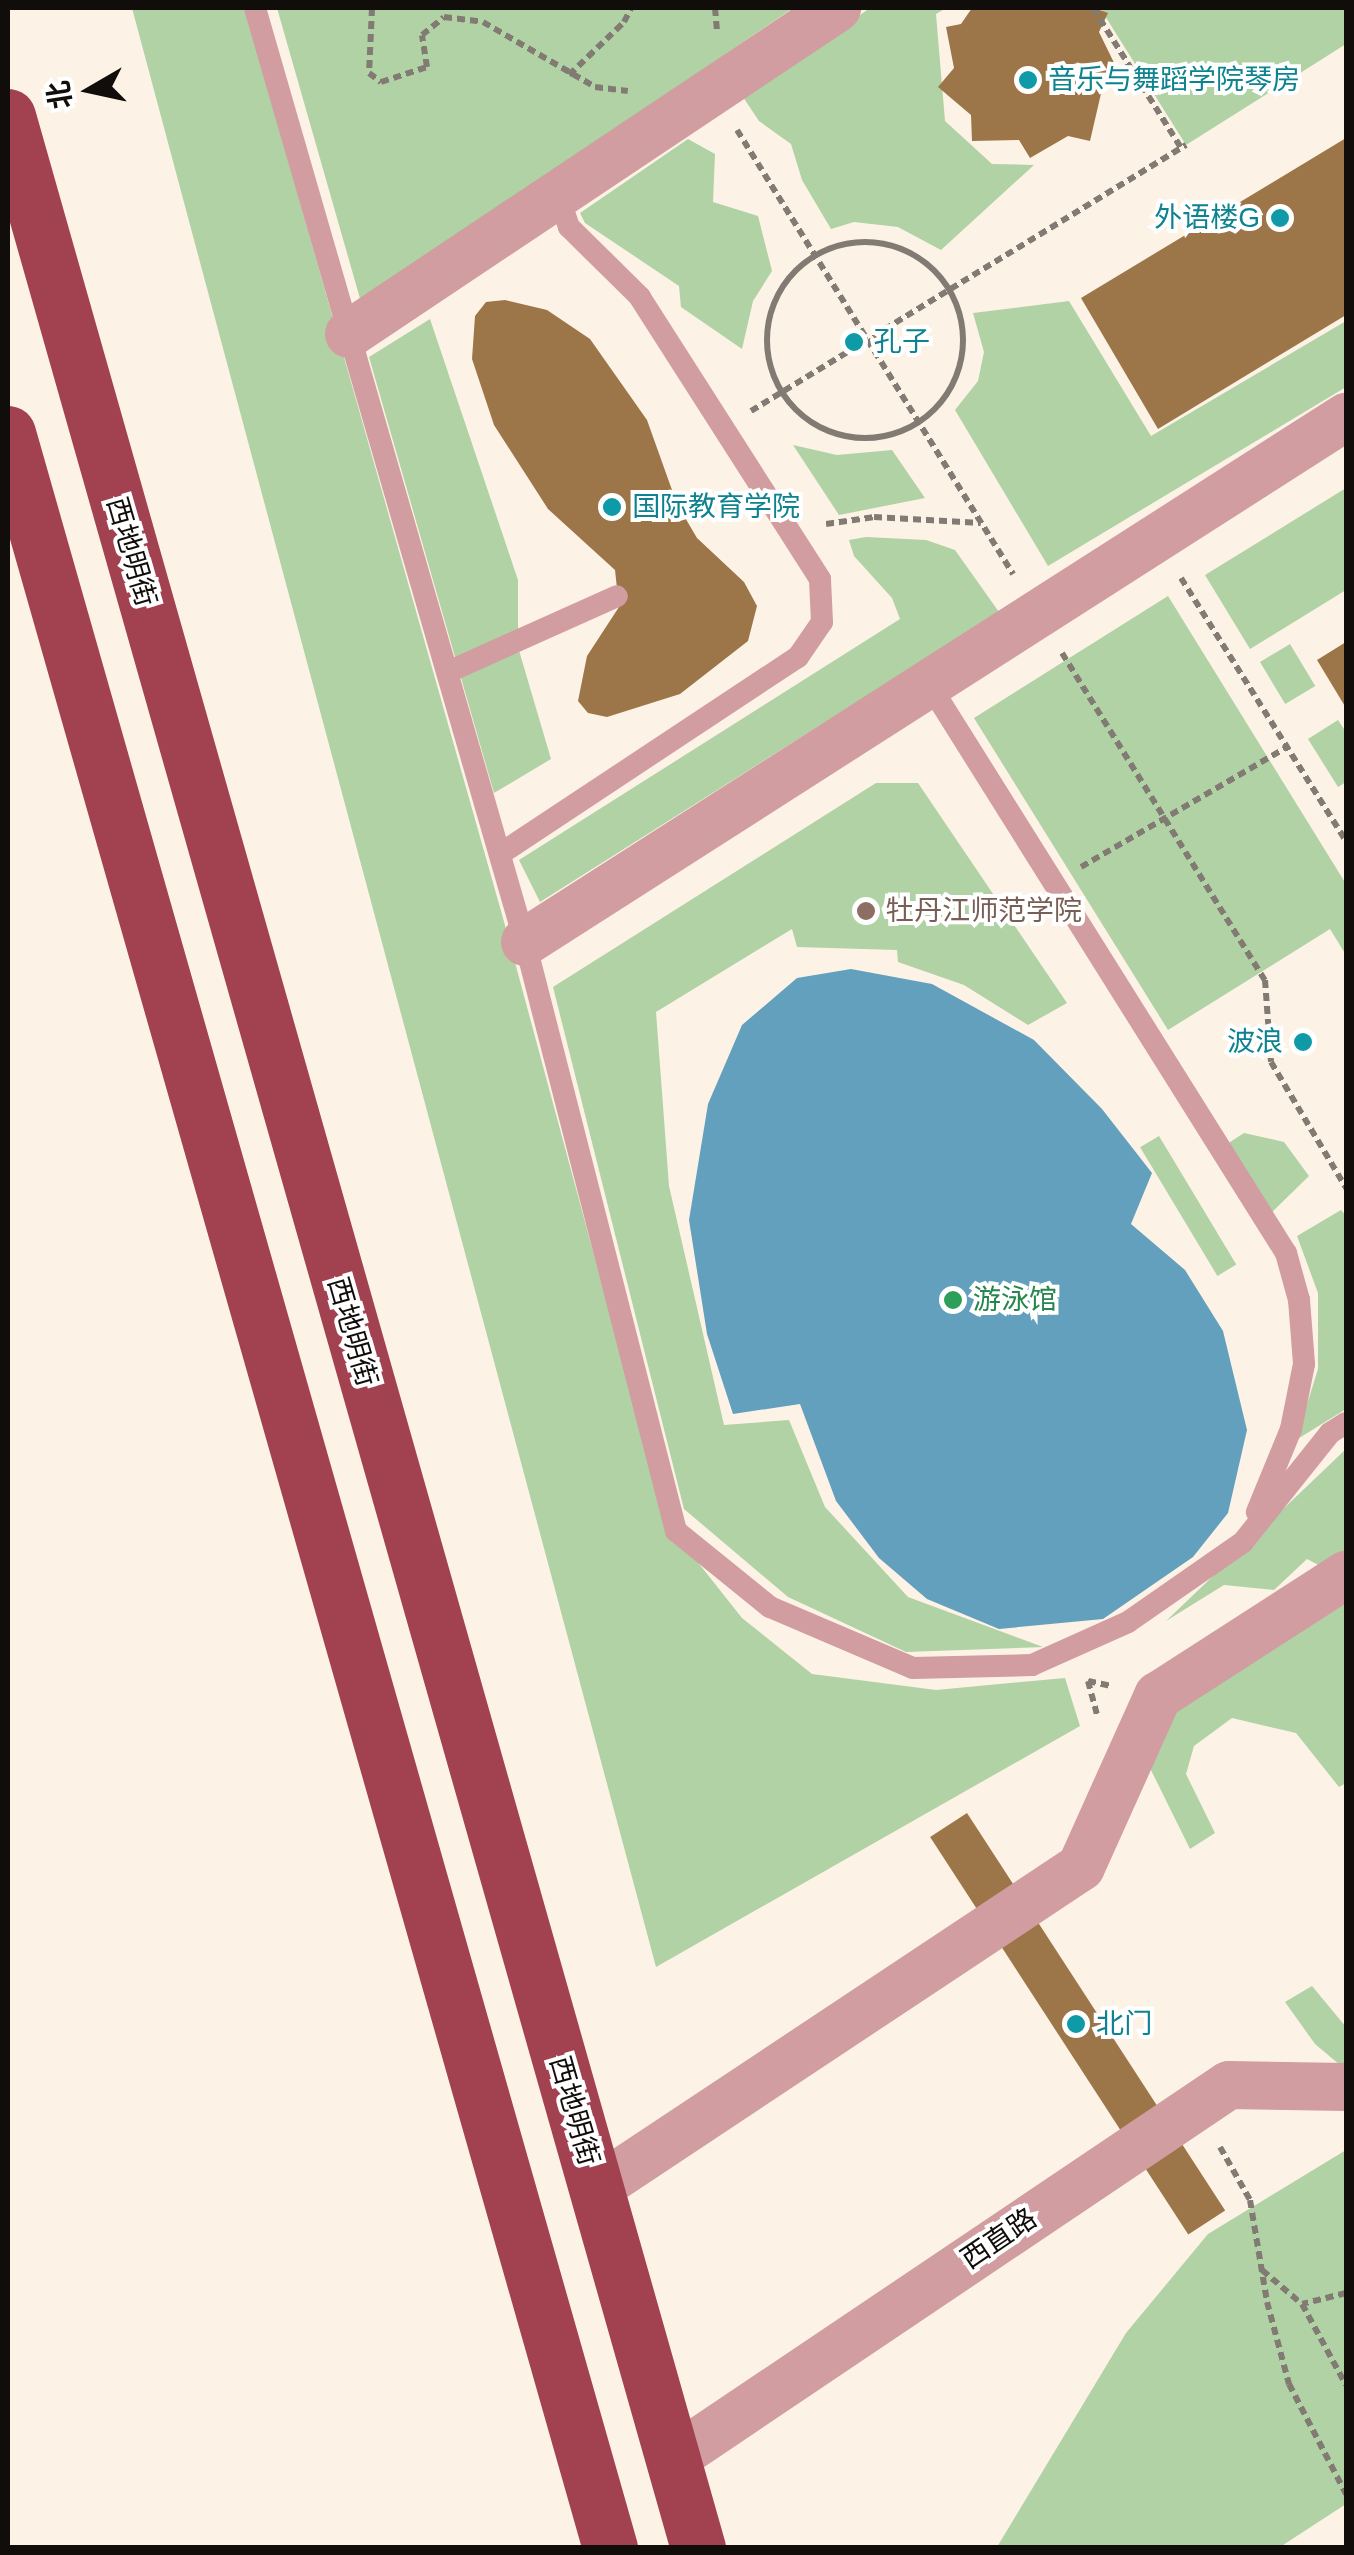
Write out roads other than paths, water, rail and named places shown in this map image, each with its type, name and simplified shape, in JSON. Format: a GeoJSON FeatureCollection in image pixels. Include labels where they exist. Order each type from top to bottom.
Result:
{"type":"FeatureCollection","features":[{"type":"Feature","properties":{"kind":"highway","name":"西地明街"},"geometry":{"type":"LineString","coordinates":[[8,116],[698,2548]]}},
{"type":"Feature","properties":{"kind":"highway"},"geometry":{"type":"LineString","coordinates":[[8,432],[610,2548]]}},
{"type":"Feature","properties":{"kind":"street"},"geometry":{"type":"LineString","coordinates":[[350,334],[836,8]]}},
{"type":"Feature","properties":{"kind":"street"},"geometry":{"type":"LineString","coordinates":[[525,942],[1346,417]]}},
{"type":"Feature","properties":{"kind":"street"},"geometry":{"type":"LineString","coordinates":[[596,2189],[1081,1867],[1158,1696],[1346,1576]]}},
{"type":"Feature","properties":{"kind":"street","name":"西直路"},"geometry":{"type":"LineString","coordinates":[[673,2460],[1229,2085],[1346,2087]]}},
{"type":"Feature","properties":{"kind":"lane"},"geometry":{"type":"LineString","coordinates":[[255,8],[525,942],[676,1531],[770,1607],[913,1668],[1032,1665],[1128,1622],[1243,1542],[1330,1433],[1346,1424]]}},
{"type":"Feature","properties":{"kind":"lane"},"geometry":{"type":"LineString","coordinates":[[500,854],[798,657],[822,622],[820,579],[790,530],[640,297],[569,227],[562,207],[570,188]]}},
{"type":"Feature","properties":{"kind":"lane"},"geometry":{"type":"LineString","coordinates":[[448,672],[617,596]]}},
{"type":"Feature","properties":{"kind":"lane"},"geometry":{"type":"LineString","coordinates":[[929,684],[1286,1254],[1299,1300],[1304,1364],[1291,1429],[1243,1542]]}},
{"type":"Feature","properties":{"kind":"water","name":"游泳馆"},"geometry":{"type":"Polygon","coordinates":[[[851,969],[932,984],[1034,1040],[1102,1109],[1152,1173],[1131,1224],[1185,1270],[1223,1331],[1247,1430],[1228,1513],[1193,1557],[1103,1619],[999,1629],[927,1599],[879,1558],[836,1501],[800,1404],[733,1414],[707,1334],[689,1220],[708,1104],[742,1025],[797,978],[851,969]]]}},
{"type":"Feature","properties":{"kind":"place","name":"音乐与舞蹈学院琴房"},"geometry":{"type":"Point","coordinates":[1028,80]}},
{"type":"Feature","properties":{"kind":"place","name":"外语楼G"},"geometry":{"type":"Point","coordinates":[1280,218]}},
{"type":"Feature","properties":{"kind":"place","name":"孔子"},"geometry":{"type":"Point","coordinates":[854,342]}},
{"type":"Feature","properties":{"kind":"place","name":"国际教育学院"},"geometry":{"type":"Point","coordinates":[612,507]}},
{"type":"Feature","properties":{"kind":"place","name":"牡丹江师范学院"},"geometry":{"type":"Point","coordinates":[866,911]}},
{"type":"Feature","properties":{"kind":"place","name":"波浪"},"geometry":{"type":"Point","coordinates":[1303,1042]}},
{"type":"Feature","properties":{"kind":"place","name":"游泳馆"},"geometry":{"type":"Point","coordinates":[953,1300]}},
{"type":"Feature","properties":{"kind":"place","name":"北门"},"geometry":{"type":"Point","coordinates":[1076,2024]}}]}
